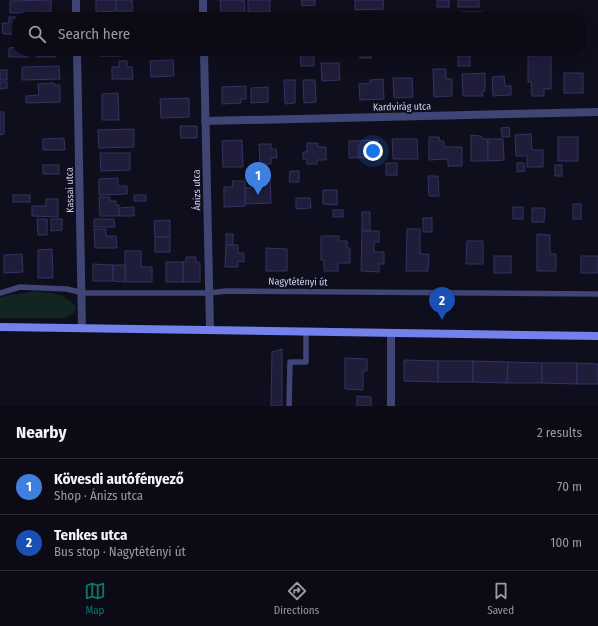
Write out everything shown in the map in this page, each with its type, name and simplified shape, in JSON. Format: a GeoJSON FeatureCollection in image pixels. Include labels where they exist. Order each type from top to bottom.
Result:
{"type":"FeatureCollection","features":[{"type":"Feature","properties":{"kind":"main road"},"geometry":{"type":"LineString","coordinates":[[0,327],[598,336]]}},
{"type":"Feature","properties":{"kind":"street"},"geometry":{"type":"LineString","coordinates":[[76,0],[76,12]]}},
{"type":"Feature","properties":{"kind":"street"},"geometry":{"type":"LineString","coordinates":[[203,0],[203,12]]}},
{"type":"Feature","properties":{"kind":"street","name":"Kassai utca"},"geometry":{"type":"LineString","coordinates":[[77,56],[83,293],[82,328]]}},
{"type":"Feature","properties":{"kind":"street","name":"Ánizs utca"},"geometry":{"type":"LineString","coordinates":[[204,56],[210,330]]}},
{"type":"Feature","properties":{"kind":"street","name":"Kardvirág utca"},"geometry":{"type":"LineString","coordinates":[[206,121],[598,112]]}},
{"type":"Feature","properties":{"kind":"street"},"geometry":{"type":"LineString","coordinates":[[391,333],[391,406]]}},
{"type":"Feature","properties":{"kind":"lane","name":"Nagytétényi út"},"geometry":{"type":"LineString","coordinates":[[0,293],[20,287],[67,289],[83,293],[210,293],[226,291],[598,294]]}},
{"type":"Feature","properties":{"kind":"lane"},"geometry":{"type":"LineString","coordinates":[[289,406],[290,362],[306,362],[306,332]]}},
{"type":"Feature","properties":{"kind":"green space"},"geometry":{"type":"Polygon","coordinates":[[[35,291],[63,296],[72,302],[76,307],[74,313],[65,318],[0,318],[0,297],[35,291]]]}},
{"type":"Feature","properties":{"kind":"building"},"geometry":{"type":"Polygon","coordinates":[[[51,0],[51,12],[10,13],[10,1],[51,0]]]}},
{"type":"Feature","properties":{"kind":"building"},"geometry":{"type":"Polygon","coordinates":[[[96,0],[116,0],[116,11],[96,12],[96,0]]]}},
{"type":"Feature","properties":{"kind":"building"},"geometry":{"type":"Polygon","coordinates":[[[116,0],[132,0],[133,11],[116,11],[116,0]]]}},
{"type":"Feature","properties":{"kind":"building"},"geometry":{"type":"Polygon","coordinates":[[[220,0],[244,0],[245,12],[221,12],[220,0]]]}},
{"type":"Feature","properties":{"kind":"building"},"geometry":{"type":"Polygon","coordinates":[[[248,0],[270,0],[270,12],[248,12],[248,0]]]}},
{"type":"Feature","properties":{"kind":"building"},"geometry":{"type":"Polygon","coordinates":[[[301,0],[315,0],[315,5],[302,6],[301,0]]]}},
{"type":"Feature","properties":{"kind":"building"},"geometry":{"type":"Polygon","coordinates":[[[355,0],[383,0],[384,9],[355,10],[355,0]]]}},
{"type":"Feature","properties":{"kind":"building"},"geometry":{"type":"Polygon","coordinates":[[[437,0],[449,0],[449,7],[437,7],[437,0]]]}},
{"type":"Feature","properties":{"kind":"building"},"geometry":{"type":"Polygon","coordinates":[[[458,0],[479,0],[479,7],[458,7],[458,0]]]}},
{"type":"Feature","properties":{"kind":"building"},"geometry":{"type":"Polygon","coordinates":[[[9,17],[12,17],[12,34],[3,34],[2,23],[9,23],[9,17]]]}},
{"type":"Feature","properties":{"kind":"building"},"geometry":{"type":"Polygon","coordinates":[[[9,48],[12,48],[12,56],[28,57],[9,57],[9,48]]]}},
{"type":"Feature","properties":{"kind":"building"},"geometry":{"type":"Polygon","coordinates":[[[36,56],[56,56],[56,57],[36,56]]]}},
{"type":"Feature","properties":{"kind":"building"},"geometry":{"type":"Polygon","coordinates":[[[300,56],[314,56],[314,66],[301,66],[300,56]]]}},
{"type":"Feature","properties":{"kind":"building"},"geometry":{"type":"Polygon","coordinates":[[[360,56],[371,56],[371,58],[360,58],[360,56]]]}},
{"type":"Feature","properties":{"kind":"building"},"geometry":{"type":"Polygon","coordinates":[[[458,56],[470,56],[470,66],[458,66],[458,56]]]}},
{"type":"Feature","properties":{"kind":"building"},"geometry":{"type":"Polygon","coordinates":[[[528,56],[551,56],[551,89],[544,89],[544,96],[532,96],[531,82],[528,82],[528,56]]]}},
{"type":"Feature","properties":{"kind":"building"},"geometry":{"type":"Polygon","coordinates":[[[173,60],[174,76],[151,77],[150,61],[173,60]]]}},
{"type":"Feature","properties":{"kind":"building"},"geometry":{"type":"Polygon","coordinates":[[[119,61],[127,61],[127,67],[132,67],[133,79],[112,79],[112,67],[119,67],[119,61]]]}},
{"type":"Feature","properties":{"kind":"building"},"geometry":{"type":"Polygon","coordinates":[[[321,63],[339,63],[340,80],[322,81],[321,63]]]}},
{"type":"Feature","properties":{"kind":"building"},"geometry":{"type":"Polygon","coordinates":[[[59,66],[60,79],[22,80],[22,67],[59,66]]]}},
{"type":"Feature","properties":{"kind":"building"},"geometry":{"type":"Polygon","coordinates":[[[433,69],[446,69],[446,79],[452,79],[452,96],[434,97],[433,69]]]}},
{"type":"Feature","properties":{"kind":"building"},"geometry":{"type":"Polygon","coordinates":[[[0,70],[7,70],[7,80],[0,80],[0,70]]]}},
{"type":"Feature","properties":{"kind":"building"},"geometry":{"type":"Polygon","coordinates":[[[485,73],[485,91],[482,92],[483,96],[463,96],[462,74],[485,73]]]}},
{"type":"Feature","properties":{"kind":"building"},"geometry":{"type":"Polygon","coordinates":[[[564,73],[583,73],[583,93],[564,93],[564,73]]]}},
{"type":"Feature","properties":{"kind":"building"},"geometry":{"type":"Polygon","coordinates":[[[504,76],[505,86],[511,86],[511,95],[493,96],[492,77],[504,76]]]}},
{"type":"Feature","properties":{"kind":"building"},"geometry":{"type":"Polygon","coordinates":[[[393,78],[412,78],[413,97],[394,98],[393,78]]]}},
{"type":"Feature","properties":{"kind":"building"},"geometry":{"type":"Polygon","coordinates":[[[383,79],[384,99],[360,100],[359,84],[370,83],[370,80],[383,79]]]}},
{"type":"Feature","properties":{"kind":"building"},"geometry":{"type":"Polygon","coordinates":[[[284,80],[295,80],[295,103],[285,104],[284,80]]]}},
{"type":"Feature","properties":{"kind":"building"},"geometry":{"type":"Polygon","coordinates":[[[303,80],[315,80],[316,102],[304,103],[303,80]]]}},
{"type":"Feature","properties":{"kind":"building"},"geometry":{"type":"Polygon","coordinates":[[[0,82],[7,82],[7,88],[0,89],[0,82]]]}},
{"type":"Feature","properties":{"kind":"building"},"geometry":{"type":"Polygon","coordinates":[[[54,83],[54,85],[60,85],[60,102],[26,103],[26,96],[39,95],[38,84],[54,83]]]}},
{"type":"Feature","properties":{"kind":"building"},"geometry":{"type":"Polygon","coordinates":[[[246,86],[246,99],[241,99],[241,103],[222,104],[222,87],[246,86]]]}},
{"type":"Feature","properties":{"kind":"building"},"geometry":{"type":"Polygon","coordinates":[[[268,87],[268,102],[251,103],[251,88],[268,87]]]}},
{"type":"Feature","properties":{"kind":"building"},"geometry":{"type":"Polygon","coordinates":[[[118,93],[119,120],[102,120],[102,94],[118,93]]]}},
{"type":"Feature","properties":{"kind":"building"},"geometry":{"type":"Polygon","coordinates":[[[189,98],[189,117],[161,118],[160,99],[189,98]]]}},
{"type":"Feature","properties":{"kind":"building"},"geometry":{"type":"Polygon","coordinates":[[[0,112],[4,112],[4,134],[0,135],[0,112]]]}},
{"type":"Feature","properties":{"kind":"building"},"geometry":{"type":"Polygon","coordinates":[[[180,126],[197,126],[197,138],[181,138],[180,126]]]}},
{"type":"Feature","properties":{"kind":"building"},"geometry":{"type":"Polygon","coordinates":[[[509,127],[510,137],[502,137],[501,128],[509,127]]]}},
{"type":"Feature","properties":{"kind":"building"},"geometry":{"type":"Polygon","coordinates":[[[134,129],[134,147],[99,148],[98,130],[134,129]]]}},
{"type":"Feature","properties":{"kind":"building"},"geometry":{"type":"Polygon","coordinates":[[[531,134],[532,150],[543,150],[543,167],[527,167],[527,156],[516,156],[515,135],[531,134]]]}},
{"type":"Feature","properties":{"kind":"building"},"geometry":{"type":"Polygon","coordinates":[[[471,135],[481,136],[482,139],[488,139],[488,161],[471,161],[471,135]]]}},
{"type":"Feature","properties":{"kind":"building"},"geometry":{"type":"Polygon","coordinates":[[[429,137],[439,137],[440,141],[444,141],[444,147],[462,147],[462,166],[448,166],[448,159],[429,160],[429,137]]]}},
{"type":"Feature","properties":{"kind":"building"},"geometry":{"type":"Polygon","coordinates":[[[558,137],[578,137],[578,161],[558,161],[558,137]]]}},
{"type":"Feature","properties":{"kind":"building"},"geometry":{"type":"Polygon","coordinates":[[[64,138],[65,150],[43,150],[43,139],[64,138]]]}},
{"type":"Feature","properties":{"kind":"building"},"geometry":{"type":"Polygon","coordinates":[[[392,139],[417,139],[418,159],[393,159],[392,139]]]}},
{"type":"Feature","properties":{"kind":"building"},"geometry":{"type":"Polygon","coordinates":[[[488,139],[503,139],[504,160],[488,161],[488,139]]]}},
{"type":"Feature","properties":{"kind":"building"},"geometry":{"type":"Polygon","coordinates":[[[242,140],[243,167],[223,167],[222,141],[242,140]]]}},
{"type":"Feature","properties":{"kind":"building"},"geometry":{"type":"Polygon","coordinates":[[[378,140],[379,157],[349,158],[349,141],[378,140]]]}},
{"type":"Feature","properties":{"kind":"building"},"geometry":{"type":"Polygon","coordinates":[[[307,143],[318,143],[318,147],[326,147],[326,160],[317,160],[317,164],[307,164],[307,159],[303,159],[303,152],[307,152],[307,143]]]}},
{"type":"Feature","properties":{"kind":"building"},"geometry":{"type":"Polygon","coordinates":[[[259,144],[271,144],[271,149],[276,149],[277,158],[271,158],[271,164],[260,164],[259,144]]]}},
{"type":"Feature","properties":{"kind":"building"},"geometry":{"type":"Polygon","coordinates":[[[100,153],[130,153],[130,170],[101,171],[100,153]]]}},
{"type":"Feature","properties":{"kind":"building"},"geometry":{"type":"Polygon","coordinates":[[[386,163],[397,163],[397,175],[386,175],[386,163]]]}},
{"type":"Feature","properties":{"kind":"building"},"geometry":{"type":"Polygon","coordinates":[[[517,163],[524,163],[525,171],[517,172],[517,163]]]}},
{"type":"Feature","properties":{"kind":"building"},"geometry":{"type":"Polygon","coordinates":[[[43,165],[59,165],[59,174],[43,174],[43,165]]]}},
{"type":"Feature","properties":{"kind":"building"},"geometry":{"type":"Polygon","coordinates":[[[555,165],[562,165],[562,176],[555,176],[555,165]]]}},
{"type":"Feature","properties":{"kind":"building"},"geometry":{"type":"Polygon","coordinates":[[[290,171],[299,171],[299,182],[289,182],[290,171]]]}},
{"type":"Feature","properties":{"kind":"building"},"geometry":{"type":"Polygon","coordinates":[[[257,173],[270,173],[271,203],[245,204],[245,188],[258,187],[257,173]]]}},
{"type":"Feature","properties":{"kind":"building"},"geometry":{"type":"Polygon","coordinates":[[[428,176],[438,176],[439,196],[429,196],[428,176]]]}},
{"type":"Feature","properties":{"kind":"building"},"geometry":{"type":"Polygon","coordinates":[[[118,178],[118,186],[127,186],[127,194],[99,195],[99,179],[118,178]]]}},
{"type":"Feature","properties":{"kind":"building"},"geometry":{"type":"Polygon","coordinates":[[[232,181],[245,181],[245,206],[224,207],[224,187],[233,187],[232,181]]]}},
{"type":"Feature","properties":{"kind":"building"},"geometry":{"type":"Polygon","coordinates":[[[323,190],[337,190],[337,205],[323,204],[323,190]]]}},
{"type":"Feature","properties":{"kind":"building"},"geometry":{"type":"Polygon","coordinates":[[[13,195],[30,195],[30,202],[13,202],[13,195]]]}},
{"type":"Feature","properties":{"kind":"building"},"geometry":{"type":"Polygon","coordinates":[[[134,195],[146,195],[146,201],[134,201],[134,195]]]}},
{"type":"Feature","properties":{"kind":"building"},"geometry":{"type":"Polygon","coordinates":[[[99,197],[110,197],[110,201],[116,201],[116,205],[119,205],[119,216],[100,216],[99,197]]]}},
{"type":"Feature","properties":{"kind":"building"},"geometry":{"type":"Polygon","coordinates":[[[296,198],[310,198],[311,208],[296,209],[296,198]]]}},
{"type":"Feature","properties":{"kind":"building"},"geometry":{"type":"Polygon","coordinates":[[[46,199],[58,199],[58,217],[32,216],[32,206],[46,206],[46,199]]]}},
{"type":"Feature","properties":{"kind":"building"},"geometry":{"type":"Polygon","coordinates":[[[573,204],[581,204],[581,219],[573,219],[573,204]]]}},
{"type":"Feature","properties":{"kind":"building"},"geometry":{"type":"Polygon","coordinates":[[[134,207],[134,216],[119,216],[119,208],[134,207]]]}},
{"type":"Feature","properties":{"kind":"building"},"geometry":{"type":"Polygon","coordinates":[[[513,207],[523,207],[523,219],[513,219],[513,207]]]}},
{"type":"Feature","properties":{"kind":"building"},"geometry":{"type":"Polygon","coordinates":[[[532,208],[545,208],[544,222],[532,222],[532,208]]]}},
{"type":"Feature","properties":{"kind":"building"},"geometry":{"type":"Polygon","coordinates":[[[333,210],[343,210],[343,217],[333,217],[333,210]]]}},
{"type":"Feature","properties":{"kind":"building"},"geometry":{"type":"Polygon","coordinates":[[[362,212],[370,212],[370,231],[362,231],[362,212]]]}},
{"type":"Feature","properties":{"kind":"building"},"geometry":{"type":"Polygon","coordinates":[[[423,218],[432,218],[432,232],[423,232],[423,218]]]}},
{"type":"Feature","properties":{"kind":"building"},"geometry":{"type":"Polygon","coordinates":[[[37,219],[47,219],[47,235],[38,235],[37,219]]]}},
{"type":"Feature","properties":{"kind":"building"},"geometry":{"type":"Polygon","coordinates":[[[51,219],[62,219],[62,230],[51,231],[51,219]]]}},
{"type":"Feature","properties":{"kind":"building"},"geometry":{"type":"Polygon","coordinates":[[[94,219],[114,219],[115,227],[94,227],[94,219]]]}},
{"type":"Feature","properties":{"kind":"building"},"geometry":{"type":"Polygon","coordinates":[[[170,220],[170,237],[155,237],[154,221],[170,220]]]}},
{"type":"Feature","properties":{"kind":"building"},"geometry":{"type":"Polygon","coordinates":[[[94,229],[106,229],[106,236],[116,236],[117,248],[95,248],[94,229]]]}},
{"type":"Feature","properties":{"kind":"building"},"geometry":{"type":"Polygon","coordinates":[[[407,229],[420,229],[420,254],[429,254],[428,271],[406,271],[407,229]]]}},
{"type":"Feature","properties":{"kind":"building"},"geometry":{"type":"Polygon","coordinates":[[[362,231],[379,231],[379,242],[374,242],[374,252],[384,252],[384,264],[379,264],[379,272],[361,271],[362,231]]]}},
{"type":"Feature","properties":{"kind":"building"},"geometry":{"type":"Polygon","coordinates":[[[226,234],[233,234],[233,245],[226,245],[226,234]]]}},
{"type":"Feature","properties":{"kind":"building"},"geometry":{"type":"Polygon","coordinates":[[[537,234],[550,235],[550,254],[556,254],[556,271],[537,271],[537,234]]]}},
{"type":"Feature","properties":{"kind":"building"},"geometry":{"type":"Polygon","coordinates":[[[321,236],[339,236],[339,241],[347,241],[347,248],[350,248],[350,263],[338,263],[338,271],[324,271],[324,260],[321,260],[321,236]]]}},
{"type":"Feature","properties":{"kind":"building"},"geometry":{"type":"Polygon","coordinates":[[[155,237],[170,237],[170,252],[155,252],[155,237]]]}},
{"type":"Feature","properties":{"kind":"building"},"geometry":{"type":"Polygon","coordinates":[[[467,241],[483,241],[483,264],[466,264],[467,241]]]}},
{"type":"Feature","properties":{"kind":"building"},"geometry":{"type":"Polygon","coordinates":[[[226,245],[238,245],[238,253],[244,253],[244,262],[238,261],[238,267],[225,267],[226,245]]]}},
{"type":"Feature","properties":{"kind":"building"},"geometry":{"type":"Polygon","coordinates":[[[266,248],[287,249],[287,271],[266,271],[266,248]]]}},
{"type":"Feature","properties":{"kind":"building"},"geometry":{"type":"Polygon","coordinates":[[[52,249],[53,278],[38,278],[38,250],[52,249]]]}},
{"type":"Feature","properties":{"kind":"building"},"geometry":{"type":"Polygon","coordinates":[[[125,251],[141,251],[141,267],[152,267],[152,282],[125,282],[125,251]]]}},
{"type":"Feature","properties":{"kind":"building"},"geometry":{"type":"Polygon","coordinates":[[[22,254],[23,272],[4,273],[4,255],[22,254]]]}},
{"type":"Feature","properties":{"kind":"building"},"geometry":{"type":"Polygon","coordinates":[[[494,256],[511,256],[511,273],[494,273],[494,256]]]}},
{"type":"Feature","properties":{"kind":"building"},"geometry":{"type":"Polygon","coordinates":[[[581,256],[598,256],[598,273],[581,273],[581,256]]]}},
{"type":"Feature","properties":{"kind":"building"},"geometry":{"type":"Polygon","coordinates":[[[186,257],[196,257],[196,262],[200,263],[200,282],[183,282],[183,262],[186,262],[186,257]]]}},
{"type":"Feature","properties":{"kind":"building"},"geometry":{"type":"Polygon","coordinates":[[[166,262],[183,262],[183,282],[166,282],[166,262]]]}},
{"type":"Feature","properties":{"kind":"building"},"geometry":{"type":"Polygon","coordinates":[[[93,264],[113,265],[113,281],[93,281],[93,264]]]}},
{"type":"Feature","properties":{"kind":"building"},"geometry":{"type":"Polygon","coordinates":[[[113,265],[125,265],[125,282],[113,281],[113,265]]]}},
{"type":"Feature","properties":{"kind":"building"},"geometry":{"type":"Polygon","coordinates":[[[282,349],[282,406],[271,406],[272,352],[282,349]]]}},
{"type":"Feature","properties":{"kind":"building"},"geometry":{"type":"Polygon","coordinates":[[[345,358],[367,359],[367,371],[363,371],[363,390],[345,389],[345,358]]]}},
{"type":"Feature","properties":{"kind":"building"},"geometry":{"type":"Polygon","coordinates":[[[404,360],[438,361],[438,382],[404,381],[404,360]]]}},
{"type":"Feature","properties":{"kind":"building"},"geometry":{"type":"Polygon","coordinates":[[[438,361],[473,361],[473,382],[438,382],[438,361]]]}},
{"type":"Feature","properties":{"kind":"building"},"geometry":{"type":"Polygon","coordinates":[[[473,361],[508,362],[507,383],[473,382],[473,361]]]}},
{"type":"Feature","properties":{"kind":"building"},"geometry":{"type":"Polygon","coordinates":[[[508,362],[542,363],[542,383],[507,383],[508,362]]]}},
{"type":"Feature","properties":{"kind":"building"},"geometry":{"type":"Polygon","coordinates":[[[542,363],[577,363],[577,384],[542,383],[542,363]]]}},
{"type":"Feature","properties":{"kind":"building"},"geometry":{"type":"Polygon","coordinates":[[[577,363],[598,364],[598,384],[577,384],[577,363]]]}},
{"type":"Feature","properties":{"kind":"building"},"geometry":{"type":"Polygon","coordinates":[[[357,396],[371,397],[371,406],[357,406],[357,396]]]}},
{"type":"Feature","properties":{"kind":"place","name":"Kövesdi autófényező"},"geometry":{"type":"Point","coordinates":[258,195]}},
{"type":"Feature","properties":{"kind":"place","name":"Tenkes utca"},"geometry":{"type":"Point","coordinates":[442,320]}}]}
